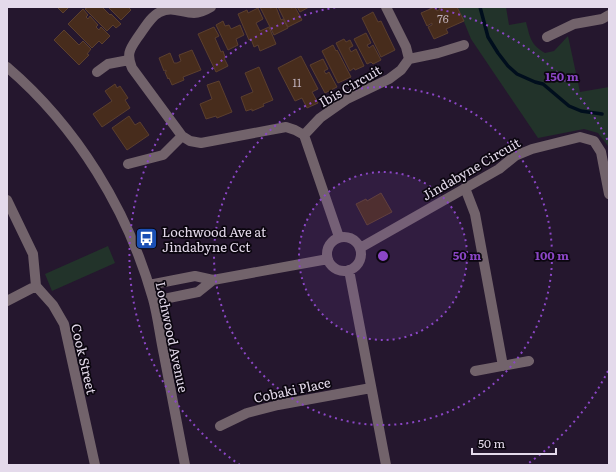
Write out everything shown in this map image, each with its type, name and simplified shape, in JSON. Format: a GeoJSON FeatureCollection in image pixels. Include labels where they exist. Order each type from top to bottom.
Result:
{"type":"FeatureCollection","features":[{"type":"Feature","properties":{"kind":"street"},"geometry":{"type":"LineString","coordinates":[[211,7],[204,11],[194,13],[181,9],[172,9],[160,12],[152,18],[130,50],[129,60],[132,68],[182,136],[190,142],[201,143],[286,127],[295,130],[304,136],[339,237]]}},
{"type":"Feature","properties":{"kind":"street"},"geometry":{"type":"LineString","coordinates":[[386,7],[406,47],[408,59],[464,45]]}},
{"type":"Feature","properties":{"kind":"street"},"geometry":{"type":"LineString","coordinates":[[547,37],[574,24],[602,19],[609,15]]}},
{"type":"Feature","properties":{"kind":"street","name":"Ibis Circuit"},"geometry":{"type":"LineString","coordinates":[[304,136],[320,118],[347,99],[389,79],[401,70],[408,59]]}},
{"type":"Feature","properties":{"kind":"street"},"geometry":{"type":"LineString","coordinates":[[97,72],[108,64],[129,60]]}},
{"type":"Feature","properties":{"kind":"street","name":"Lochwood Avenue"},"geometry":{"type":"LineString","coordinates":[[7,67],[48,106],[83,150],[110,192],[133,242],[154,301],[185,465]]}},
{"type":"Feature","properties":{"kind":"street"},"geometry":{"type":"LineString","coordinates":[[128,164],[163,155],[182,136]]}},
{"type":"Feature","properties":{"kind":"street","name":"Jindabyne Circuit"},"geometry":{"type":"LineString","coordinates":[[360,248],[499,169],[515,156],[532,149],[580,137],[594,141],[601,152],[609,194]]}},
{"type":"Feature","properties":{"kind":"street"},"geometry":{"type":"LineString","coordinates":[[465,188],[475,214],[503,366]]}},
{"type":"Feature","properties":{"kind":"street"},"geometry":{"type":"LineString","coordinates":[[7,200],[33,254],[36,286],[7,301]]}},
{"type":"Feature","properties":{"kind":"street"},"geometry":{"type":"LineString","coordinates":[[346,236],[352,238],[357,242],[360,248],[361,255],[359,261],[355,267],[349,270],[342,271],[336,269],[328,260],[328,246],[333,240],[339,237],[346,236]]}},
{"type":"Feature","properties":{"kind":"street"},"geometry":{"type":"LineString","coordinates":[[149,285],[195,276],[213,280],[328,260]]}},
{"type":"Feature","properties":{"kind":"street"},"geometry":{"type":"LineString","coordinates":[[349,270],[386,465]]}},
{"type":"Feature","properties":{"kind":"street"},"geometry":{"type":"LineString","coordinates":[[154,301],[198,292],[213,280]]}},
{"type":"Feature","properties":{"kind":"street","name":"Cook Street"},"geometry":{"type":"LineString","coordinates":[[36,286],[53,305],[64,324],[95,465]]}},
{"type":"Feature","properties":{"kind":"street"},"geometry":{"type":"LineString","coordinates":[[475,371],[528,361]]}},
{"type":"Feature","properties":{"kind":"street","name":"Cobaki Place"},"geometry":{"type":"LineString","coordinates":[[220,426],[247,413],[278,404],[372,388]]}},
{"type":"Feature","properties":{"kind":"green space"},"geometry":{"type":"Polygon","coordinates":[[[458,7],[506,7],[509,25],[526,22],[534,44],[545,53],[554,51],[568,36],[580,92],[609,87],[609,146],[598,133],[584,129],[538,138],[471,39],[458,7]]]}},
{"type":"Feature","properties":{"kind":"green space"},"geometry":{"type":"Polygon","coordinates":[[[108,246],[115,263],[52,291],[45,274],[108,246]]]}},
{"type":"Feature","properties":{"kind":"building"},"geometry":{"type":"Polygon","coordinates":[[[57,7],[69,7],[63,13],[57,7]]]}},
{"type":"Feature","properties":{"kind":"building"},"geometry":{"type":"Polygon","coordinates":[[[88,7],[102,7],[121,24],[116,28],[113,25],[107,31],[85,9],[88,7]]]}},
{"type":"Feature","properties":{"kind":"building"},"geometry":{"type":"Polygon","coordinates":[[[108,7],[128,7],[131,10],[121,20],[108,7]]]}},
{"type":"Feature","properties":{"kind":"building"},"geometry":{"type":"Polygon","coordinates":[[[260,7],[276,7],[281,20],[283,19],[288,28],[274,35],[260,7]]]}},
{"type":"Feature","properties":{"kind":"building"},"geometry":{"type":"Polygon","coordinates":[[[278,7],[295,7],[302,20],[288,27],[278,7]]]}},
{"type":"Feature","properties":{"kind":"building"},"geometry":{"type":"Polygon","coordinates":[[[297,7],[309,7],[300,12],[297,7]]]}},
{"type":"Feature","properties":{"kind":"building"},"geometry":{"type":"Polygon","coordinates":[[[435,7],[437,11],[440,9],[439,7],[457,7],[464,21],[446,29],[448,33],[434,39],[428,27],[432,25],[432,23],[427,26],[421,13],[435,7]]]}},
{"type":"Feature","properties":{"kind":"building"},"geometry":{"type":"Polygon","coordinates":[[[258,8],[263,19],[256,23],[260,31],[269,27],[276,44],[260,51],[258,45],[254,47],[251,39],[249,40],[238,14],[247,10],[248,13],[258,8]]]}},
{"type":"Feature","properties":{"kind":"building"},"geometry":{"type":"Polygon","coordinates":[[[83,9],[88,15],[86,17],[88,19],[90,16],[98,25],[96,27],[99,30],[101,27],[110,36],[102,44],[99,41],[92,48],[68,24],[83,9]]]}},
{"type":"Feature","properties":{"kind":"building"},"geometry":{"type":"Polygon","coordinates":[[[373,12],[378,22],[381,21],[395,50],[381,57],[362,18],[373,12]]]}},
{"type":"Feature","properties":{"kind":"building"},"geometry":{"type":"Polygon","coordinates":[[[223,21],[225,26],[229,25],[231,29],[240,25],[244,35],[236,39],[238,45],[228,50],[216,25],[223,21]]]}},
{"type":"Feature","properties":{"kind":"building"},"geometry":{"type":"Polygon","coordinates":[[[214,27],[219,36],[215,38],[221,52],[223,51],[224,58],[228,66],[216,72],[198,34],[214,27]]]}},
{"type":"Feature","properties":{"kind":"building"},"geometry":{"type":"Polygon","coordinates":[[[64,30],[79,45],[83,41],[91,49],[87,54],[89,55],[79,65],[54,40],[64,30]]]}},
{"type":"Feature","properties":{"kind":"building"},"geometry":{"type":"Polygon","coordinates":[[[366,33],[371,43],[367,45],[369,48],[373,45],[381,60],[373,64],[371,62],[367,64],[354,39],[366,33]]]}},
{"type":"Feature","properties":{"kind":"building"},"geometry":{"type":"Polygon","coordinates":[[[344,39],[346,42],[350,40],[353,46],[349,48],[351,52],[356,49],[364,66],[355,70],[354,68],[350,71],[336,43],[344,39]]]}},
{"type":"Feature","properties":{"kind":"building"},"geometry":{"type":"Polygon","coordinates":[[[333,45],[351,77],[338,83],[322,51],[333,45]]]}},
{"type":"Feature","properties":{"kind":"building"},"geometry":{"type":"Polygon","coordinates":[[[192,50],[201,70],[183,77],[184,80],[172,85],[159,58],[170,53],[174,63],[177,63],[181,61],[179,55],[192,50]]]}},
{"type":"Feature","properties":{"kind":"building"},"geometry":{"type":"Polygon","coordinates":[[[301,56],[318,89],[312,92],[318,103],[307,108],[302,98],[295,101],[278,68],[301,56]]]}},
{"type":"Feature","properties":{"kind":"building"},"geometry":{"type":"Polygon","coordinates":[[[323,59],[328,69],[324,71],[326,74],[329,72],[337,87],[325,93],[310,65],[323,59]]]}},
{"type":"Feature","properties":{"kind":"building"},"geometry":{"type":"Polygon","coordinates":[[[259,67],[273,100],[252,111],[252,109],[246,111],[241,97],[253,92],[245,73],[259,67]]]}},
{"type":"Feature","properties":{"kind":"building"},"geometry":{"type":"Polygon","coordinates":[[[219,81],[232,112],[217,118],[216,116],[206,119],[200,104],[212,99],[207,85],[219,81]]]}},
{"type":"Feature","properties":{"kind":"building"},"geometry":{"type":"Polygon","coordinates":[[[115,84],[117,88],[120,86],[128,98],[125,100],[130,108],[102,127],[93,114],[112,101],[105,91],[115,84]]]}},
{"type":"Feature","properties":{"kind":"building"},"geometry":{"type":"Polygon","coordinates":[[[129,116],[135,125],[140,122],[149,135],[127,150],[112,128],[129,116]]]}},
{"type":"Feature","properties":{"kind":"building"},"geometry":{"type":"Polygon","coordinates":[[[381,193],[392,212],[367,225],[356,204],[366,199],[367,201],[381,193]]]}},
{"type":"Feature","properties":{"kind":"waterway"},"geometry":{"type":"LineString","coordinates":[[480,7],[488,37],[508,66],[517,74],[543,84],[569,106],[581,111],[602,114]]}},
{"type":"Feature","properties":{"kind":"place","name":"Lochwood Ave at Jindabyne Cct"},"geometry":{"type":"Point","coordinates":[147,239]}}]}
